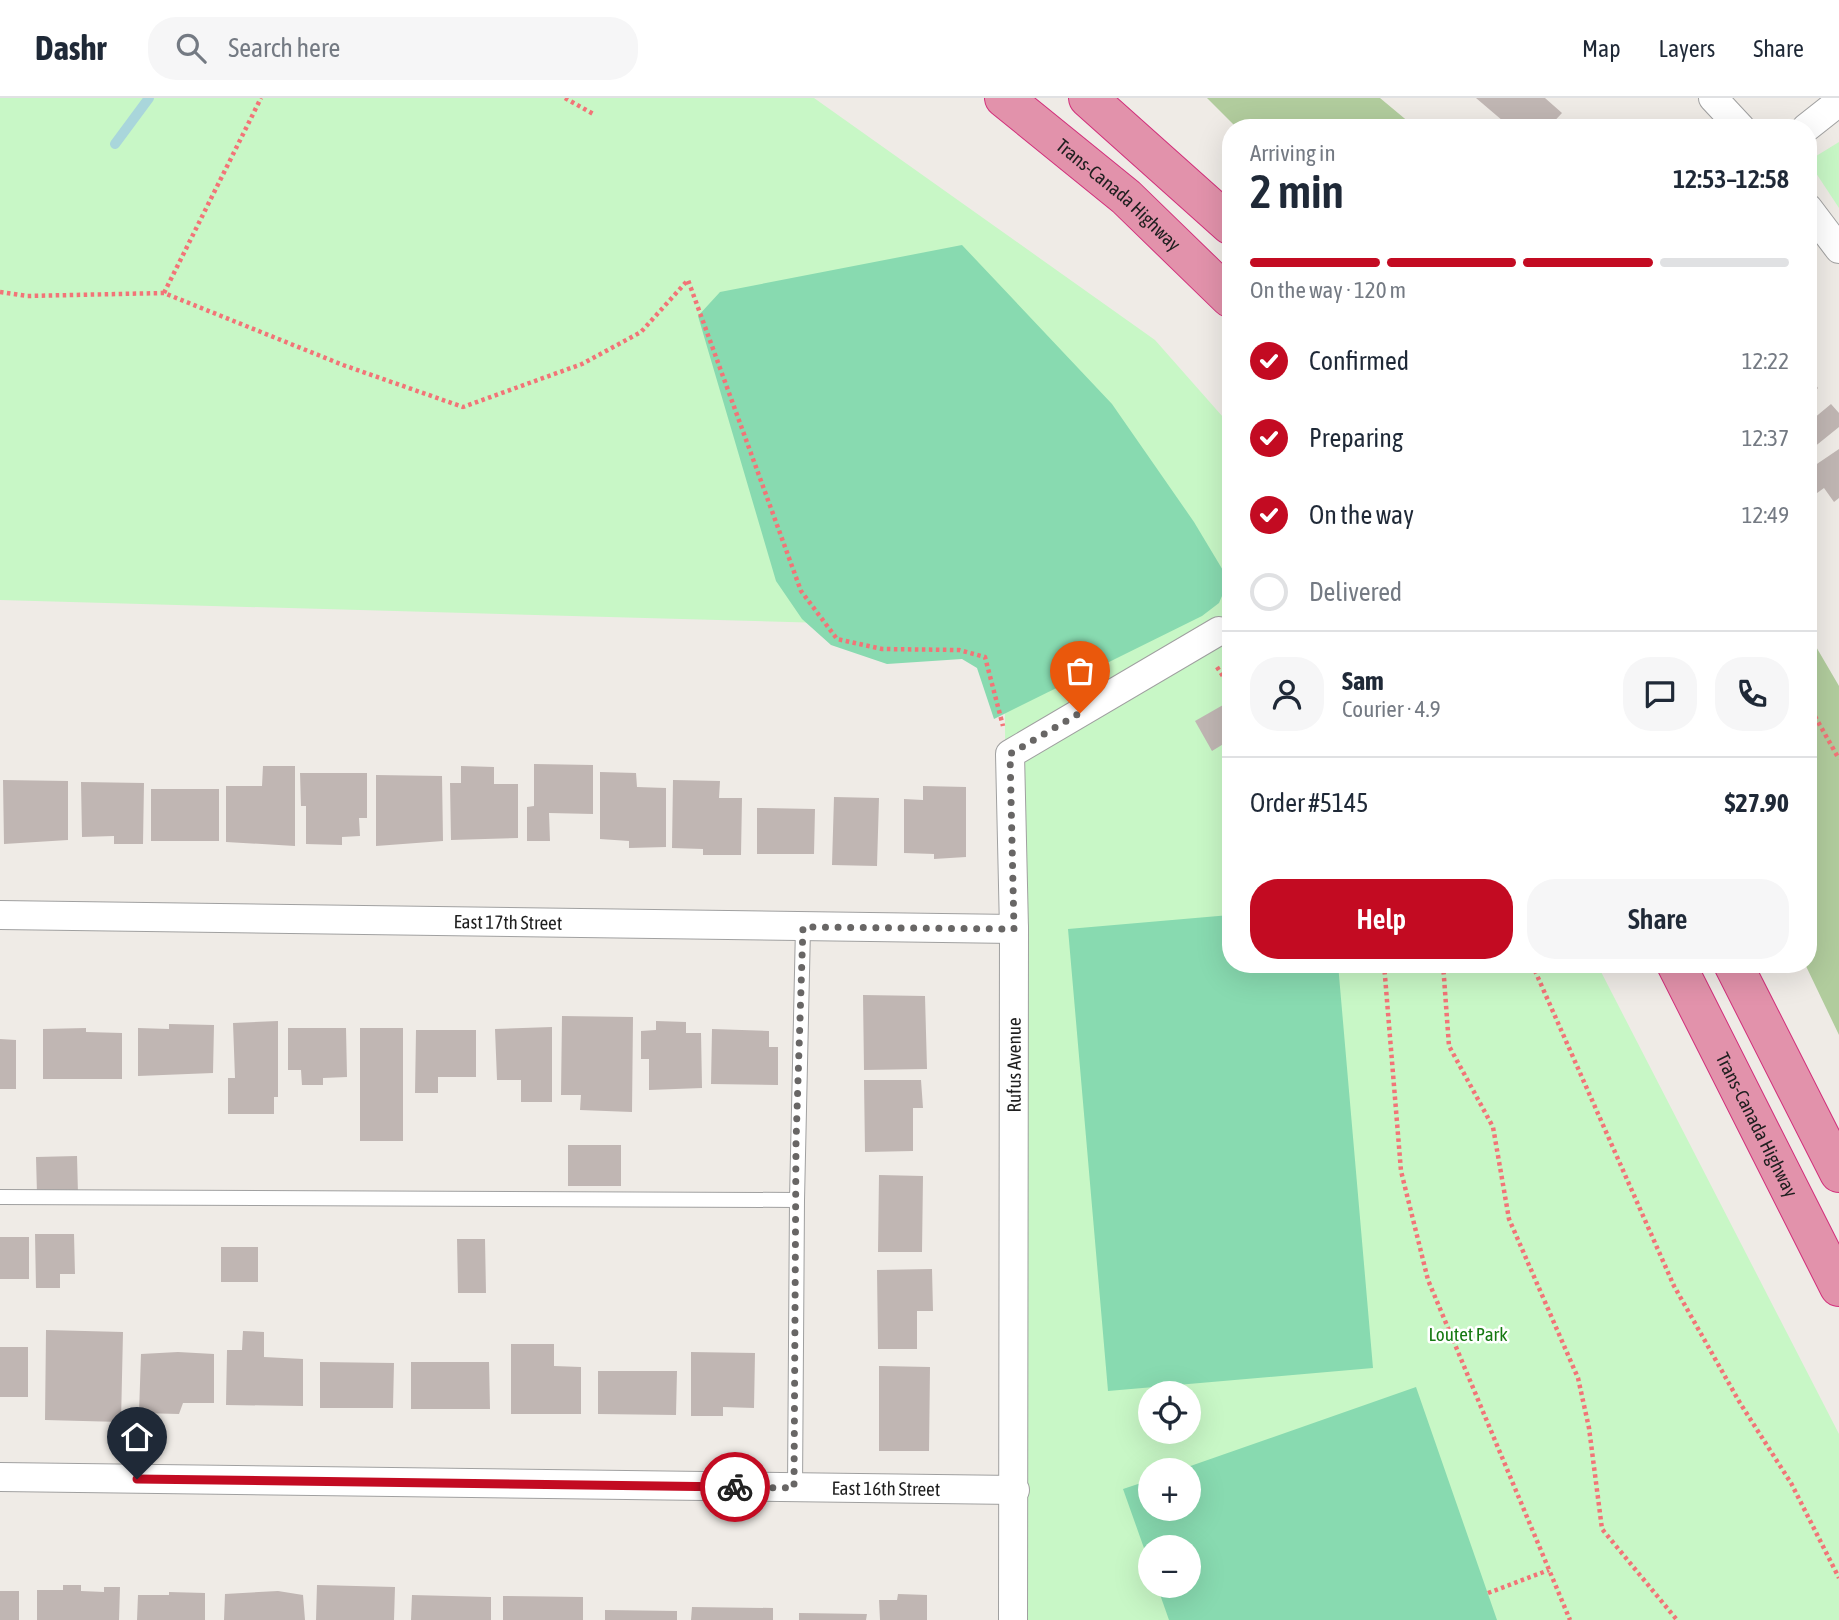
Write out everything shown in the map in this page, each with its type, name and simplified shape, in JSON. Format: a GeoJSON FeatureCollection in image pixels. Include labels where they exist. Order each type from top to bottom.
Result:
{"type":"FeatureCollection","features":[{"type":"Feature","properties":{"kind":"highway","name":"Trans-Canada Highway"},"geometry":{"type":"LineString","coordinates":[[1004,98],[1126,197],[1222,290]]}},
{"type":"Feature","properties":{"kind":"highway"},"geometry":{"type":"LineString","coordinates":[[1088,98],[1222,218]]}},
{"type":"Feature","properties":{"kind":"highway","name":"Trans-Canada Highway"},"geometry":{"type":"LineString","coordinates":[[1681,973],[1839,1287]]}},
{"type":"Feature","properties":{"kind":"highway"},"geometry":{"type":"LineString","coordinates":[[1738,973],[1839,1173]]}},
{"type":"Feature","properties":{"kind":"street"},"geometry":{"type":"LineString","coordinates":[[1713,98],[1733,119]]}},
{"type":"Feature","properties":{"kind":"street"},"geometry":{"type":"LineString","coordinates":[[1817,119],[1839,102]]}},
{"type":"Feature","properties":{"kind":"street"},"geometry":{"type":"LineString","coordinates":[[1817,220],[1839,249]]}},
{"type":"Feature","properties":{"kind":"street"},"geometry":{"type":"LineString","coordinates":[[1010,754],[1219,631]]}},
{"type":"Feature","properties":{"kind":"street","name":"Rufus Avenue"},"geometry":{"type":"LineString","coordinates":[[1010,754],[1014,929],[1013,1620]]}},
{"type":"Feature","properties":{"kind":"street","name":"East 17th Street"},"geometry":{"type":"LineString","coordinates":[[0,915],[1014,929]]}},
{"type":"Feature","properties":{"kind":"street","name":"East 16th Street"},"geometry":{"type":"LineString","coordinates":[[0,1477],[1015,1490]]}},
{"type":"Feature","properties":{"kind":"lane"},"geometry":{"type":"LineString","coordinates":[[794,1488],[803,927]]}},
{"type":"Feature","properties":{"kind":"lane"},"geometry":{"type":"LineString","coordinates":[[0,1197],[797,1200]]}},
{"type":"Feature","properties":{"kind":"path"},"geometry":{"type":"LineString","coordinates":[[164,293],[261,98]]}},
{"type":"Feature","properties":{"kind":"path"},"geometry":{"type":"LineString","coordinates":[[565,98],[595,115]]}},
{"type":"Feature","properties":{"kind":"path"},"geometry":{"type":"LineString","coordinates":[[0,292],[27,296],[164,293],[343,365],[463,407],[582,364],[641,332],[688,280],[801,592],[837,639],[882,649],[959,650],[985,657],[1010,754]]}},
{"type":"Feature","properties":{"kind":"path"},"geometry":{"type":"LineString","coordinates":[[1817,720],[1839,759]]}},
{"type":"Feature","properties":{"kind":"path"},"geometry":{"type":"LineString","coordinates":[[1385,973],[1401,1171],[1428,1280],[1570,1620]]}},
{"type":"Feature","properties":{"kind":"path"},"geometry":{"type":"LineString","coordinates":[[1444,973],[1449,1046],[1493,1127],[1509,1219],[1578,1378],[1589,1427],[1602,1529],[1677,1620]]}},
{"type":"Feature","properties":{"kind":"path"},"geometry":{"type":"LineString","coordinates":[[1536,973],[1674,1286],[1740,1403],[1791,1483],[1839,1578]]}},
{"type":"Feature","properties":{"kind":"path"},"geometry":{"type":"LineString","coordinates":[[1488,1593],[1549,1570]]}},
{"type":"Feature","properties":{"kind":"green space","name":"Loutet Park"},"geometry":{"type":"Polygon","coordinates":[[[0,98],[814,98],[1155,340],[1222,416],[1222,973],[1602,973],[1839,1434],[1839,1620],[1014,1620],[1004,628],[0,600],[0,98]]]}},
{"type":"Feature","properties":{"kind":"green space"},"geometry":{"type":"Polygon","coordinates":[[[1207,98],[1380,98],[1405,119],[1228,119],[1207,98]]]}},
{"type":"Feature","properties":{"kind":"green space"},"geometry":{"type":"Polygon","coordinates":[[[1839,142],[1839,208],[1817,175],[1817,155],[1839,142]]]}},
{"type":"Feature","properties":{"kind":"green space"},"geometry":{"type":"Polygon","coordinates":[[[962,245],[1112,404],[1194,522],[1222,569],[1222,596],[1219,603],[1202,616],[994,719],[977,668],[962,659],[887,664],[831,645],[802,619],[776,581],[698,316],[720,292],[962,245]]]}},
{"type":"Feature","properties":{"kind":"green space"},"geometry":{"type":"Polygon","coordinates":[[[1817,648],[1839,686],[1839,1035],[1809,973],[1817,973],[1817,648]]]}},
{"type":"Feature","properties":{"kind":"green space"},"geometry":{"type":"Polygon","coordinates":[[[1222,916],[1222,973],[1339,973],[1373,1368],[1201,1383],[1138,1381],[1138,1388],[1108,1391],[1068,929],[1222,916]]]}},
{"type":"Feature","properties":{"kind":"green space"},"geometry":{"type":"Polygon","coordinates":[[[1416,1387],[1497,1620],[1169,1620],[1161,1598],[1201,1598],[1201,1535],[1139,1535],[1123,1489],[1138,1484],[1138,1521],[1201,1521],[1201,1462],[1416,1387]]]}},
{"type":"Feature","properties":{"kind":"building"},"geometry":{"type":"Polygon","coordinates":[[[1476,98],[1545,98],[1562,113],[1556,119],[1501,119],[1476,98]]]}},
{"type":"Feature","properties":{"kind":"building"},"geometry":{"type":"Polygon","coordinates":[[[1831,404],[1839,413],[1839,427],[1817,445],[1817,416],[1831,404]]]}},
{"type":"Feature","properties":{"kind":"building"},"geometry":{"type":"Polygon","coordinates":[[[1839,449],[1839,498],[1834,502],[1824,488],[1817,493],[1817,464],[1839,449]]]}},
{"type":"Feature","properties":{"kind":"building"},"geometry":{"type":"Polygon","coordinates":[[[1222,706],[1222,745],[1212,751],[1195,721],[1222,706]]]}},
{"type":"Feature","properties":{"kind":"building"},"geometry":{"type":"Polygon","coordinates":[[[534,764],[593,765],[593,814],[549,813],[550,841],[527,841],[527,807],[534,806],[534,764]]]}},
{"type":"Feature","properties":{"kind":"building"},"geometry":{"type":"Polygon","coordinates":[[[263,766],[295,766],[295,846],[226,842],[226,786],[262,786],[263,766]]]}},
{"type":"Feature","properties":{"kind":"building"},"geometry":{"type":"Polygon","coordinates":[[[461,766],[494,767],[494,784],[518,784],[518,838],[451,840],[450,783],[461,783],[461,766]]]}},
{"type":"Feature","properties":{"kind":"building"},"geometry":{"type":"Polygon","coordinates":[[[600,772],[636,773],[637,787],[666,788],[666,847],[629,848],[629,841],[600,839],[600,772]]]}},
{"type":"Feature","properties":{"kind":"building"},"geometry":{"type":"Polygon","coordinates":[[[300,773],[367,773],[367,818],[359,818],[360,836],[342,837],[342,845],[306,844],[306,806],[301,806],[300,773]]]}},
{"type":"Feature","properties":{"kind":"building"},"geometry":{"type":"Polygon","coordinates":[[[376,775],[442,776],[443,841],[376,846],[376,775]]]}},
{"type":"Feature","properties":{"kind":"building"},"geometry":{"type":"Polygon","coordinates":[[[3,780],[68,781],[68,840],[4,844],[3,780]]]}},
{"type":"Feature","properties":{"kind":"building"},"geometry":{"type":"Polygon","coordinates":[[[673,780],[720,781],[719,798],[742,798],[741,855],[703,855],[703,849],[672,848],[673,780]]]}},
{"type":"Feature","properties":{"kind":"building"},"geometry":{"type":"Polygon","coordinates":[[[81,782],[144,783],[143,844],[114,844],[114,836],[82,837],[81,782]]]}},
{"type":"Feature","properties":{"kind":"building"},"geometry":{"type":"Polygon","coordinates":[[[923,786],[966,787],[966,857],[934,859],[934,854],[904,853],[904,799],[923,800],[923,786]]]}},
{"type":"Feature","properties":{"kind":"building"},"geometry":{"type":"Polygon","coordinates":[[[151,789],[219,789],[219,841],[151,841],[151,789]]]}},
{"type":"Feature","properties":{"kind":"building"},"geometry":{"type":"Polygon","coordinates":[[[834,797],[879,798],[877,866],[832,865],[834,797]]]}},
{"type":"Feature","properties":{"kind":"building"},"geometry":{"type":"Polygon","coordinates":[[[757,808],[815,809],[814,854],[757,854],[757,808]]]}},
{"type":"Feature","properties":{"kind":"building"},"geometry":{"type":"Polygon","coordinates":[[[863,995],[925,996],[927,1069],[864,1070],[863,995]]]}},
{"type":"Feature","properties":{"kind":"building"},"geometry":{"type":"Polygon","coordinates":[[[562,1016],[633,1017],[632,1112],[580,1110],[581,1095],[561,1095],[562,1016]]]}},
{"type":"Feature","properties":{"kind":"building"},"geometry":{"type":"Polygon","coordinates":[[[278,1021],[278,1097],[274,1097],[274,1114],[228,1114],[228,1078],[235,1078],[233,1023],[278,1021]]]}},
{"type":"Feature","properties":{"kind":"building"},"geometry":{"type":"Polygon","coordinates":[[[656,1021],[686,1022],[686,1033],[701,1033],[702,1088],[649,1090],[649,1059],[641,1059],[641,1031],[656,1030],[656,1021]]]}},
{"type":"Feature","properties":{"kind":"building"},"geometry":{"type":"Polygon","coordinates":[[[169,1024],[214,1025],[213,1073],[138,1076],[138,1028],[169,1029],[169,1024]]]}},
{"type":"Feature","properties":{"kind":"building"},"geometry":{"type":"Polygon","coordinates":[[[552,1027],[552,1102],[521,1102],[521,1080],[497,1080],[495,1029],[552,1027]]]}},
{"type":"Feature","properties":{"kind":"building"},"geometry":{"type":"Polygon","coordinates":[[[86,1028],[86,1032],[122,1033],[122,1079],[43,1079],[43,1029],[86,1028]]]}},
{"type":"Feature","properties":{"kind":"building"},"geometry":{"type":"Polygon","coordinates":[[[288,1028],[346,1028],[347,1077],[323,1078],[323,1085],[302,1085],[301,1070],[288,1070],[288,1028]]]}},
{"type":"Feature","properties":{"kind":"building"},"geometry":{"type":"Polygon","coordinates":[[[360,1028],[403,1028],[403,1141],[360,1141],[360,1028]]]}},
{"type":"Feature","properties":{"kind":"building"},"geometry":{"type":"Polygon","coordinates":[[[712,1029],[769,1031],[769,1047],[778,1047],[778,1085],[711,1084],[712,1029]]]}},
{"type":"Feature","properties":{"kind":"building"},"geometry":{"type":"Polygon","coordinates":[[[416,1030],[476,1030],[476,1077],[438,1077],[438,1093],[415,1093],[416,1030]]]}},
{"type":"Feature","properties":{"kind":"building"},"geometry":{"type":"Polygon","coordinates":[[[0,1039],[16,1040],[16,1089],[0,1089],[0,1039]]]}},
{"type":"Feature","properties":{"kind":"building"},"geometry":{"type":"Polygon","coordinates":[[[864,1080],[921,1080],[923,1108],[913,1108],[913,1151],[865,1152],[864,1080]]]}},
{"type":"Feature","properties":{"kind":"building"},"geometry":{"type":"Polygon","coordinates":[[[568,1145],[621,1145],[621,1186],[568,1186],[568,1145]]]}},
{"type":"Feature","properties":{"kind":"building"},"geometry":{"type":"Polygon","coordinates":[[[77,1156],[78,1194],[37,1194],[36,1157],[77,1156]]]}},
{"type":"Feature","properties":{"kind":"building"},"geometry":{"type":"Polygon","coordinates":[[[879,1175],[923,1176],[922,1252],[878,1252],[879,1175]]]}},
{"type":"Feature","properties":{"kind":"building"},"geometry":{"type":"Polygon","coordinates":[[[35,1234],[74,1234],[75,1274],[60,1274],[60,1288],[36,1288],[35,1234]]]}},
{"type":"Feature","properties":{"kind":"building"},"geometry":{"type":"Polygon","coordinates":[[[0,1237],[29,1237],[29,1279],[0,1279],[0,1237]]]}},
{"type":"Feature","properties":{"kind":"building"},"geometry":{"type":"Polygon","coordinates":[[[457,1239],[485,1239],[486,1293],[458,1293],[457,1239]]]}},
{"type":"Feature","properties":{"kind":"building"},"geometry":{"type":"Polygon","coordinates":[[[221,1247],[258,1247],[258,1282],[221,1282],[221,1247]]]}},
{"type":"Feature","properties":{"kind":"building"},"geometry":{"type":"Polygon","coordinates":[[[932,1269],[933,1311],[917,1311],[917,1349],[878,1349],[877,1270],[932,1269]]]}},
{"type":"Feature","properties":{"kind":"building"},"geometry":{"type":"Polygon","coordinates":[[[46,1330],[123,1332],[121,1422],[45,1420],[46,1330]]]}},
{"type":"Feature","properties":{"kind":"building"},"geometry":{"type":"Polygon","coordinates":[[[243,1331],[264,1332],[264,1357],[303,1359],[303,1406],[226,1405],[227,1350],[242,1350],[243,1331]]]}},
{"type":"Feature","properties":{"kind":"building"},"geometry":{"type":"Polygon","coordinates":[[[511,1344],[554,1344],[554,1366],[581,1367],[581,1414],[511,1414],[511,1344]]]}},
{"type":"Feature","properties":{"kind":"building"},"geometry":{"type":"Polygon","coordinates":[[[0,1347],[28,1347],[28,1397],[0,1397],[0,1347]]]}},
{"type":"Feature","properties":{"kind":"building"},"geometry":{"type":"Polygon","coordinates":[[[691,1352],[755,1353],[754,1408],[723,1407],[723,1416],[691,1416],[691,1352]]]}},
{"type":"Feature","properties":{"kind":"building"},"geometry":{"type":"Polygon","coordinates":[[[141,1354],[214,1354],[214,1403],[183,1403],[179,1414],[139,1413],[141,1354]]]}},
{"type":"Feature","properties":{"kind":"building"},"geometry":{"type":"Polygon","coordinates":[[[320,1362],[394,1363],[393,1408],[320,1408],[320,1362]]]}},
{"type":"Feature","properties":{"kind":"building"},"geometry":{"type":"Polygon","coordinates":[[[411,1362],[489,1362],[490,1409],[411,1409],[411,1362]]]}},
{"type":"Feature","properties":{"kind":"building"},"geometry":{"type":"Polygon","coordinates":[[[879,1366],[930,1367],[929,1451],[879,1451],[879,1366]]]}},
{"type":"Feature","properties":{"kind":"building"},"geometry":{"type":"Polygon","coordinates":[[[598,1371],[677,1371],[676,1415],[598,1414],[598,1371]]]}},
{"type":"Feature","properties":{"kind":"building"},"geometry":{"type":"Polygon","coordinates":[[[63,1585],[81,1585],[81,1591],[104,1592],[104,1587],[120,1587],[119,1620],[37,1620],[37,1590],[63,1590],[63,1585]]]}},
{"type":"Feature","properties":{"kind":"building"},"geometry":{"type":"Polygon","coordinates":[[[317,1585],[395,1587],[394,1620],[316,1620],[317,1585]]]}},
{"type":"Feature","properties":{"kind":"building"},"geometry":{"type":"Polygon","coordinates":[[[0,1591],[19,1591],[19,1620],[0,1620],[0,1591]]]}},
{"type":"Feature","properties":{"kind":"building"},"geometry":{"type":"Polygon","coordinates":[[[278,1591],[303,1595],[305,1620],[224,1620],[225,1594],[278,1591]]]}},
{"type":"Feature","properties":{"kind":"building"},"geometry":{"type":"Polygon","coordinates":[[[169,1592],[205,1593],[205,1620],[137,1620],[138,1595],[169,1595],[169,1592]]]}},
{"type":"Feature","properties":{"kind":"building"},"geometry":{"type":"Polygon","coordinates":[[[898,1594],[927,1595],[927,1620],[880,1620],[879,1600],[897,1600],[898,1594]]]}},
{"type":"Feature","properties":{"kind":"building"},"geometry":{"type":"Polygon","coordinates":[[[412,1595],[491,1597],[491,1620],[411,1620],[412,1595]]]}},
{"type":"Feature","properties":{"kind":"building"},"geometry":{"type":"Polygon","coordinates":[[[503,1596],[583,1597],[583,1620],[503,1620],[503,1596]]]}},
{"type":"Feature","properties":{"kind":"building"},"geometry":{"type":"Polygon","coordinates":[[[692,1607],[773,1608],[773,1620],[691,1620],[692,1607]]]}},
{"type":"Feature","properties":{"kind":"building"},"geometry":{"type":"Polygon","coordinates":[[[605,1610],[677,1611],[677,1620],[605,1620],[605,1610]]]}},
{"type":"Feature","properties":{"kind":"building"},"geometry":{"type":"Polygon","coordinates":[[[799,1613],[867,1614],[866,1620],[799,1620],[799,1613]]]}},
{"type":"Feature","properties":{"kind":"waterway"},"geometry":{"type":"LineString","coordinates":[[115,144],[149,98]]}},
{"type":"Feature","properties":{"kind":"way so far"},"geometry":{"type":"LineString","coordinates":[[735,1487],[794,1488],[796,1142],[803,927],[1014,929],[1010,754],[1080,713]]}},
{"type":"Feature","properties":{"kind":"route"},"geometry":{"type":"LineString","coordinates":[[137,1479],[735,1487]]}}]}
